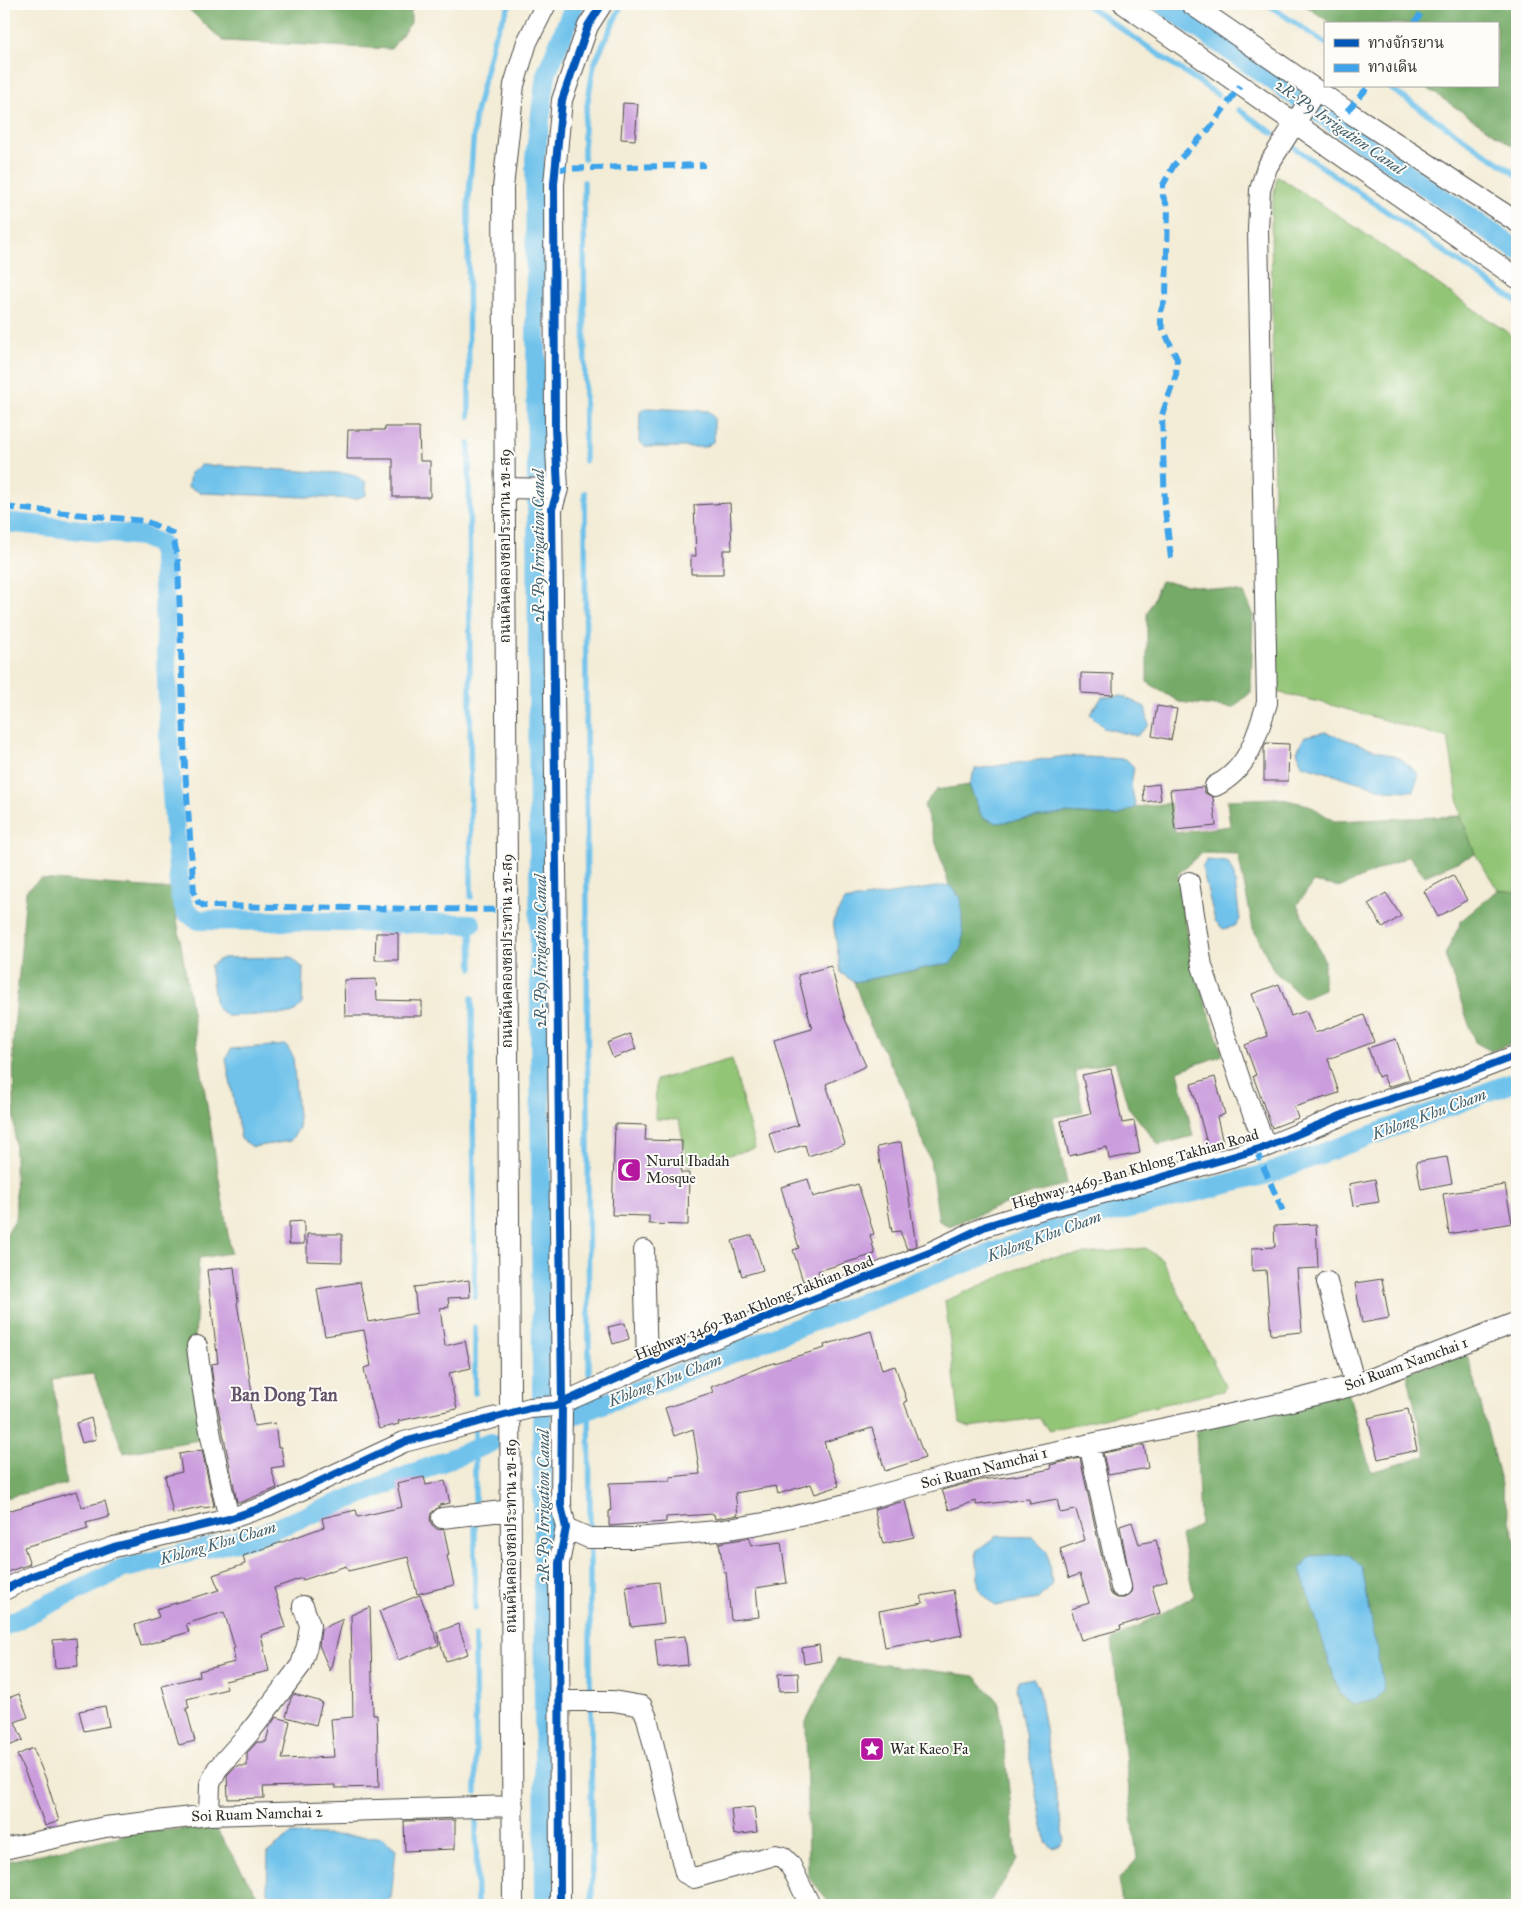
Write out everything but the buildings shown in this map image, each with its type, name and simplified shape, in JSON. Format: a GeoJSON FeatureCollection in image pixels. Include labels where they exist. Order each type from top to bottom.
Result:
{"type":"FeatureCollection","features":[{"type":"Feature","properties":{"kind":"street","name":"ถนนคันคลองชลประทาน 2ข-ส9"},"geometry":{"type":"LineString","coordinates":[[513,1905],[510,1413],[510,488],[503,188],[514,85],[527,42],[546,4]]}},
{"type":"Feature","properties":{"kind":"street"},"geometry":{"type":"LineString","coordinates":[[560,1905],[559,1563],[566,1528],[561,1505],[559,1404],[552,509],[555,428],[554,184],[562,100],[588,26],[602,4]]}},
{"type":"Feature","properties":{"kind":"street"},"geometry":{"type":"LineString","coordinates":[[1124,4],[1517,278]]}},
{"type":"Feature","properties":{"kind":"street"},"geometry":{"type":"LineString","coordinates":[[1191,4],[1313,95],[1517,222]]}},
{"type":"Feature","properties":{"kind":"street"},"geometry":{"type":"LineString","coordinates":[[1215,786],[1227,780],[1242,766],[1258,731],[1267,703],[1259,239],[1260,190],[1267,167],[1313,95]]}},
{"type":"Feature","properties":{"kind":"street"},"geometry":{"type":"LineString","coordinates":[[510,488],[553,489]]}},
{"type":"Feature","properties":{"kind":"street"},"geometry":{"type":"LineString","coordinates":[[1189,882],[1202,966],[1241,1083],[1266,1147]]}},
{"type":"Feature","properties":{"kind":"street","name":"Highway 3469-Ban Khlong Takhian Road"},"geometry":{"type":"LineString","coordinates":[[4,1590],[32,1576],[114,1547],[229,1519],[269,1505],[404,1442],[530,1408],[559,1404],[647,1365],[930,1253],[986,1226],[1266,1147],[1355,1110],[1457,1078],[1517,1055]]}},
{"type":"Feature","properties":{"kind":"street"},"geometry":{"type":"LineString","coordinates":[[644,1250],[647,1365]]}},
{"type":"Feature","properties":{"kind":"street"},"geometry":{"type":"LineString","coordinates":[[1327,1282],[1355,1385]]}},
{"type":"Feature","properties":{"kind":"street","name":"Soi Ruam Namchai 1"},"geometry":{"type":"LineString","coordinates":[[566,1528],[590,1538],[636,1538],[735,1528],[827,1510],[978,1468],[1283,1403],[1355,1385],[1517,1322]]}},
{"type":"Feature","properties":{"kind":"street"},"geometry":{"type":"LineString","coordinates":[[196,1346],[218,1475],[229,1519]]}},
{"type":"Feature","properties":{"kind":"street"},"geometry":{"type":"LineString","coordinates":[[1089,1444],[1121,1587]]}},
{"type":"Feature","properties":{"kind":"street"},"geometry":{"type":"LineString","coordinates":[[442,1518],[511,1510]]}},
{"type":"Feature","properties":{"kind":"street"},"geometry":{"type":"LineString","coordinates":[[209,1815],[210,1784],[217,1769],[250,1732],[301,1665],[310,1625],[303,1606]]}},
{"type":"Feature","properties":{"kind":"street"},"geometry":{"type":"LineString","coordinates":[[558,1701],[613,1701],[642,1706],[647,1718],[685,1873],[694,1878],[775,1855],[783,1857],[790,1864],[810,1905]]}},
{"type":"Feature","properties":{"kind":"street","name":"Soi Ruam Namchai 2"},"geometry":{"type":"LineString","coordinates":[[4,1849],[105,1827],[209,1815],[512,1806]]}},
{"type":"Feature","properties":{"kind":"green space"},"geometry":{"type":"Polygon","coordinates":[[[183,4],[411,4],[411,23],[391,49],[223,41],[183,4]]]}},
{"type":"Feature","properties":{"kind":"green space"},"geometry":{"type":"Polygon","coordinates":[[[1303,4],[1517,4],[1517,149],[1427,88],[1498,88],[1498,22],[1329,22],[1303,4]]]}},
{"type":"Feature","properties":{"kind":"green space"},"geometry":{"type":"Polygon","coordinates":[[[1277,176],[1341,217],[1517,339],[1517,892],[1498,890],[1475,854],[1461,816],[1448,738],[1324,703],[1276,692],[1271,213],[1277,176]]]}},
{"type":"Feature","properties":{"kind":"green space"},"geometry":{"type":"Polygon","coordinates":[[[1161,581],[1244,593],[1253,613],[1251,692],[1233,708],[1179,702],[1147,682],[1147,614],[1161,581]]]}},
{"type":"Feature","properties":{"kind":"green space"},"geometry":{"type":"Polygon","coordinates":[[[969,785],[982,817],[997,823],[1067,813],[1117,816],[1136,807],[1170,803],[1175,833],[1230,826],[1227,800],[1277,798],[1309,805],[1334,821],[1461,816],[1475,854],[1425,876],[1409,856],[1341,887],[1313,882],[1297,905],[1324,959],[1324,989],[1303,998],[1274,971],[1253,928],[1238,854],[1201,853],[1178,874],[1192,962],[1223,1055],[1178,1071],[1193,1136],[1159,1145],[1128,1107],[1115,1061],[1075,1071],[1083,1112],[1053,1117],[1067,1184],[1033,1193],[949,1226],[939,1221],[930,1160],[904,1090],[869,1023],[854,982],[951,963],[961,898],[949,885],[924,805],[936,790],[969,785]]]}},
{"type":"Feature","properties":{"kind":"green space"},"geometry":{"type":"Polygon","coordinates":[[[40,879],[172,889],[231,1253],[199,1258],[194,1361],[204,1439],[124,1453],[93,1374],[53,1379],[66,1484],[4,1498],[4,1238],[16,1218],[13,1043],[26,891],[40,879]]]}},
{"type":"Feature","properties":{"kind":"green space"},"geometry":{"type":"Polygon","coordinates":[[[1498,890],[1517,892],[1517,1041],[1491,1051],[1475,1042],[1445,955],[1462,920],[1498,890]]]}},
{"type":"Feature","properties":{"kind":"green space"},"geometry":{"type":"Polygon","coordinates":[[[732,1059],[755,1148],[688,1166],[679,1120],[655,1119],[656,1080],[732,1059]]]}},
{"type":"Feature","properties":{"kind":"green space"},"geometry":{"type":"Polygon","coordinates":[[[1146,1248],[1162,1260],[1225,1385],[1223,1391],[1049,1430],[1038,1418],[970,1427],[960,1423],[945,1301],[1043,1258],[1146,1248]]]}},
{"type":"Feature","properties":{"kind":"green space"},"geometry":{"type":"Polygon","coordinates":[[[1467,1355],[1517,1548],[1517,1905],[1122,1905],[1119,1879],[1137,1859],[1112,1640],[1194,1596],[1181,1536],[1200,1524],[1196,1431],[1347,1388],[1371,1472],[1426,1456],[1407,1372],[1467,1355]]]}},
{"type":"Feature","properties":{"kind":"green space"},"geometry":{"type":"Polygon","coordinates":[[[837,1659],[975,1676],[999,1703],[1017,1860],[989,1905],[832,1905],[808,1876],[806,1722],[837,1659]]]}},
{"type":"Feature","properties":{"kind":"green space"},"geometry":{"type":"Polygon","coordinates":[[[215,1827],[263,1905],[4,1905],[4,1862],[139,1832],[215,1827]]]}},
{"type":"Feature","properties":{"kind":"water"},"geometry":{"type":"Polygon","coordinates":[[[647,408],[709,411],[714,418],[714,441],[705,447],[645,447],[639,441],[640,412],[647,408]]]}},
{"type":"Feature","properties":{"kind":"water"},"geometry":{"type":"Polygon","coordinates":[[[201,465],[352,474],[366,482],[366,495],[355,499],[202,493],[188,487],[190,473],[201,465]]]}},
{"type":"Feature","properties":{"kind":"water"},"geometry":{"type":"Polygon","coordinates":[[[1122,696],[1145,707],[1149,725],[1137,736],[1104,728],[1090,714],[1102,697],[1122,696]]]}},
{"type":"Feature","properties":{"kind":"water"},"geometry":{"type":"Polygon","coordinates":[[[1325,732],[1401,759],[1419,775],[1413,791],[1385,790],[1302,765],[1297,751],[1305,736],[1325,732]]]}},
{"type":"Feature","properties":{"kind":"water"},"geometry":{"type":"Polygon","coordinates":[[[1066,756],[1126,759],[1134,767],[1131,786],[1136,807],[1117,816],[1067,813],[997,823],[982,817],[969,785],[975,769],[1066,756]]]}},
{"type":"Feature","properties":{"kind":"water"},"geometry":{"type":"Polygon","coordinates":[[[1207,860],[1228,862],[1234,875],[1240,920],[1235,926],[1223,929],[1215,921],[1202,867],[1207,860]]]}},
{"type":"Feature","properties":{"kind":"water"},"geometry":{"type":"Polygon","coordinates":[[[949,885],[961,898],[963,945],[951,963],[854,982],[841,973],[833,921],[844,901],[949,885]]]}},
{"type":"Feature","properties":{"kind":"water"},"geometry":{"type":"Polygon","coordinates":[[[291,957],[303,968],[302,1004],[292,1014],[227,1016],[216,1007],[210,966],[222,958],[291,957]]]}},
{"type":"Feature","properties":{"kind":"water"},"geometry":{"type":"Polygon","coordinates":[[[286,1045],[293,1056],[299,1128],[290,1141],[253,1147],[241,1139],[226,1059],[231,1049],[286,1045]]]}},
{"type":"Feature","properties":{"kind":"water"},"geometry":{"type":"Polygon","coordinates":[[[996,1536],[1033,1537],[1047,1551],[1052,1584],[1038,1599],[995,1606],[979,1590],[976,1551],[996,1536]]]}},
{"type":"Feature","properties":{"kind":"water"},"geometry":{"type":"Polygon","coordinates":[[[1348,1554],[1362,1567],[1384,1691],[1375,1700],[1353,1705],[1339,1693],[1300,1569],[1311,1556],[1348,1554]]]}},
{"type":"Feature","properties":{"kind":"water"},"geometry":{"type":"Polygon","coordinates":[[[1033,1678],[1038,1687],[1064,1841],[1060,1846],[1053,1848],[1046,1842],[1016,1688],[1019,1681],[1033,1678]]]}},
{"type":"Feature","properties":{"kind":"water"},"geometry":{"type":"Polygon","coordinates":[[[292,1834],[381,1837],[396,1849],[391,1898],[377,1905],[282,1905],[267,1892],[268,1852],[292,1834]]]}},
{"type":"Feature","properties":{"kind":"waterway"},"geometry":{"type":"LineString","coordinates":[[469,416],[468,208],[475,117],[494,37],[510,4]]}},
{"type":"Feature","properties":{"kind":"waterway","name":"2R-P9 Irrigation Canal"},"geometry":{"type":"LineString","coordinates":[[545,1905],[535,158],[546,75],[575,4]]}},
{"type":"Feature","properties":{"kind":"waterway"},"geometry":{"type":"LineString","coordinates":[[584,159],[584,124],[594,64],[622,4]]}},
{"type":"Feature","properties":{"kind":"waterway"},"geometry":{"type":"LineString","coordinates":[[1085,4],[1218,95]]}},
{"type":"Feature","properties":{"kind":"waterway","name":"2R-P9 Irrigation Canal"},"geometry":{"type":"LineString","coordinates":[[1163,4],[1517,250]]}},
{"type":"Feature","properties":{"kind":"waterway"},"geometry":{"type":"LineString","coordinates":[[1267,4],[1324,42]]}},
{"type":"Feature","properties":{"kind":"waterway"},"geometry":{"type":"LineString","coordinates":[[1390,88],[1517,175]]}},
{"type":"Feature","properties":{"kind":"waterway"},"geometry":{"type":"LineString","coordinates":[[1239,110],[1273,133]]}},
{"type":"Feature","properties":{"kind":"waterway"},"geometry":{"type":"LineString","coordinates":[[1295,148],[1517,302]]}},
{"type":"Feature","properties":{"kind":"waterway"},"geometry":{"type":"LineString","coordinates":[[584,182],[585,461]]}},
{"type":"Feature","properties":{"kind":"waterway"},"geometry":{"type":"LineString","coordinates":[[469,444],[471,897]]}},
{"type":"Feature","properties":{"kind":"waterway"},"geometry":{"type":"LineString","coordinates":[[585,493],[589,1374]]}},
{"type":"Feature","properties":{"kind":"waterway"},"geometry":{"type":"LineString","coordinates":[[4,522],[141,536],[160,544],[163,561],[170,769],[180,896],[186,912],[199,920],[471,924]]}},
{"type":"Feature","properties":{"kind":"waterway"},"geometry":{"type":"LineString","coordinates":[[471,922],[472,968]]}},
{"type":"Feature","properties":{"kind":"waterway"},"geometry":{"type":"LineString","coordinates":[[472,998],[475,1297]]}},
{"type":"Feature","properties":{"kind":"waterway","name":"Khlong Khu Cham"},"geometry":{"type":"LineString","coordinates":[[577,1414],[917,1281],[1081,1220],[1267,1174],[1517,1081]]}},
{"type":"Feature","properties":{"kind":"waterway"},"geometry":{"type":"LineString","coordinates":[[475,1327],[475,1393]]}},
{"type":"Feature","properties":{"kind":"waterway"},"geometry":{"type":"LineString","coordinates":[[589,1395],[590,1528]]}},
{"type":"Feature","properties":{"kind":"waterway"},"geometry":{"type":"LineString","coordinates":[[475,1430],[475,1504]]}},
{"type":"Feature","properties":{"kind":"waterway","name":"Khlong Khu Cham"},"geometry":{"type":"LineString","coordinates":[[4,1626],[121,1569],[256,1536],[490,1443]]}},
{"type":"Feature","properties":{"kind":"waterway"},"geometry":{"type":"LineString","coordinates":[[475,1522],[475,1608]]}},
{"type":"Feature","properties":{"kind":"waterway"},"geometry":{"type":"LineString","coordinates":[[590,1544],[590,1693]]}},
{"type":"Feature","properties":{"kind":"waterway"},"geometry":{"type":"LineString","coordinates":[[475,1635],[476,1792]]}},
{"type":"Feature","properties":{"kind":"waterway"},"geometry":{"type":"LineString","coordinates":[[591,1707],[592,1905]]}},
{"type":"Feature","properties":{"kind":"waterway"},"geometry":{"type":"LineString","coordinates":[[476,1818],[477,1905]]}},
{"type":"Feature","properties":{"kind":"marked path"},"geometry":{"type":"LineString","coordinates":[[1415,22],[1427,4]]}},
{"type":"Feature","properties":{"kind":"marked path"},"geometry":{"type":"LineString","coordinates":[[1171,558],[1165,509],[1162,415],[1176,375],[1177,359],[1161,324],[1161,311],[1166,297],[1168,208],[1163,196],[1163,185],[1174,165],[1211,127],[1240,86]]}},
{"type":"Feature","properties":{"kind":"marked path"},"geometry":{"type":"LineString","coordinates":[[1347,111],[1367,88]]}},
{"type":"Feature","properties":{"kind":"marked path"},"geometry":{"type":"LineString","coordinates":[[555,169],[705,165]]}},
{"type":"Feature","properties":{"kind":"marked path"},"geometry":{"type":"LineString","coordinates":[[4,507],[145,521],[172,533],[178,559],[185,768],[194,893],[198,902],[204,906],[507,910]]}},
{"type":"Feature","properties":{"kind":"marked path"},"geometry":{"type":"LineString","coordinates":[[1256,1150],[1285,1216]]}},
{"type":"Feature","properties":{"kind":"cycle path"},"geometry":{"type":"LineString","coordinates":[[560,1905],[559,1563],[566,1528],[561,1505],[562,1403],[552,509],[558,489],[555,428],[554,184],[562,100],[588,26],[602,4]]}},
{"type":"Feature","properties":{"kind":"cycle path"},"geometry":{"type":"LineString","coordinates":[[4,1590],[32,1576],[114,1547],[229,1519],[269,1505],[404,1442],[530,1408],[555,1406],[647,1365],[929,1253],[986,1226],[1266,1147],[1355,1110],[1457,1078],[1517,1055]]}},
{"type":"Feature","properties":{"kind":"place","name":"Nurul Ibadah Mosque"},"geometry":{"type":"Point","coordinates":[629,1170]}},
{"type":"Feature","properties":{"kind":"place","name":"Wat Kaeo Fa"},"geometry":{"type":"Point","coordinates":[872,1749]}},
{"type":"Feature","properties":{"kind":"district","name":"Ban Dong Tan"},"geometry":{"type":"Point","coordinates":[284,1395]}}]}
